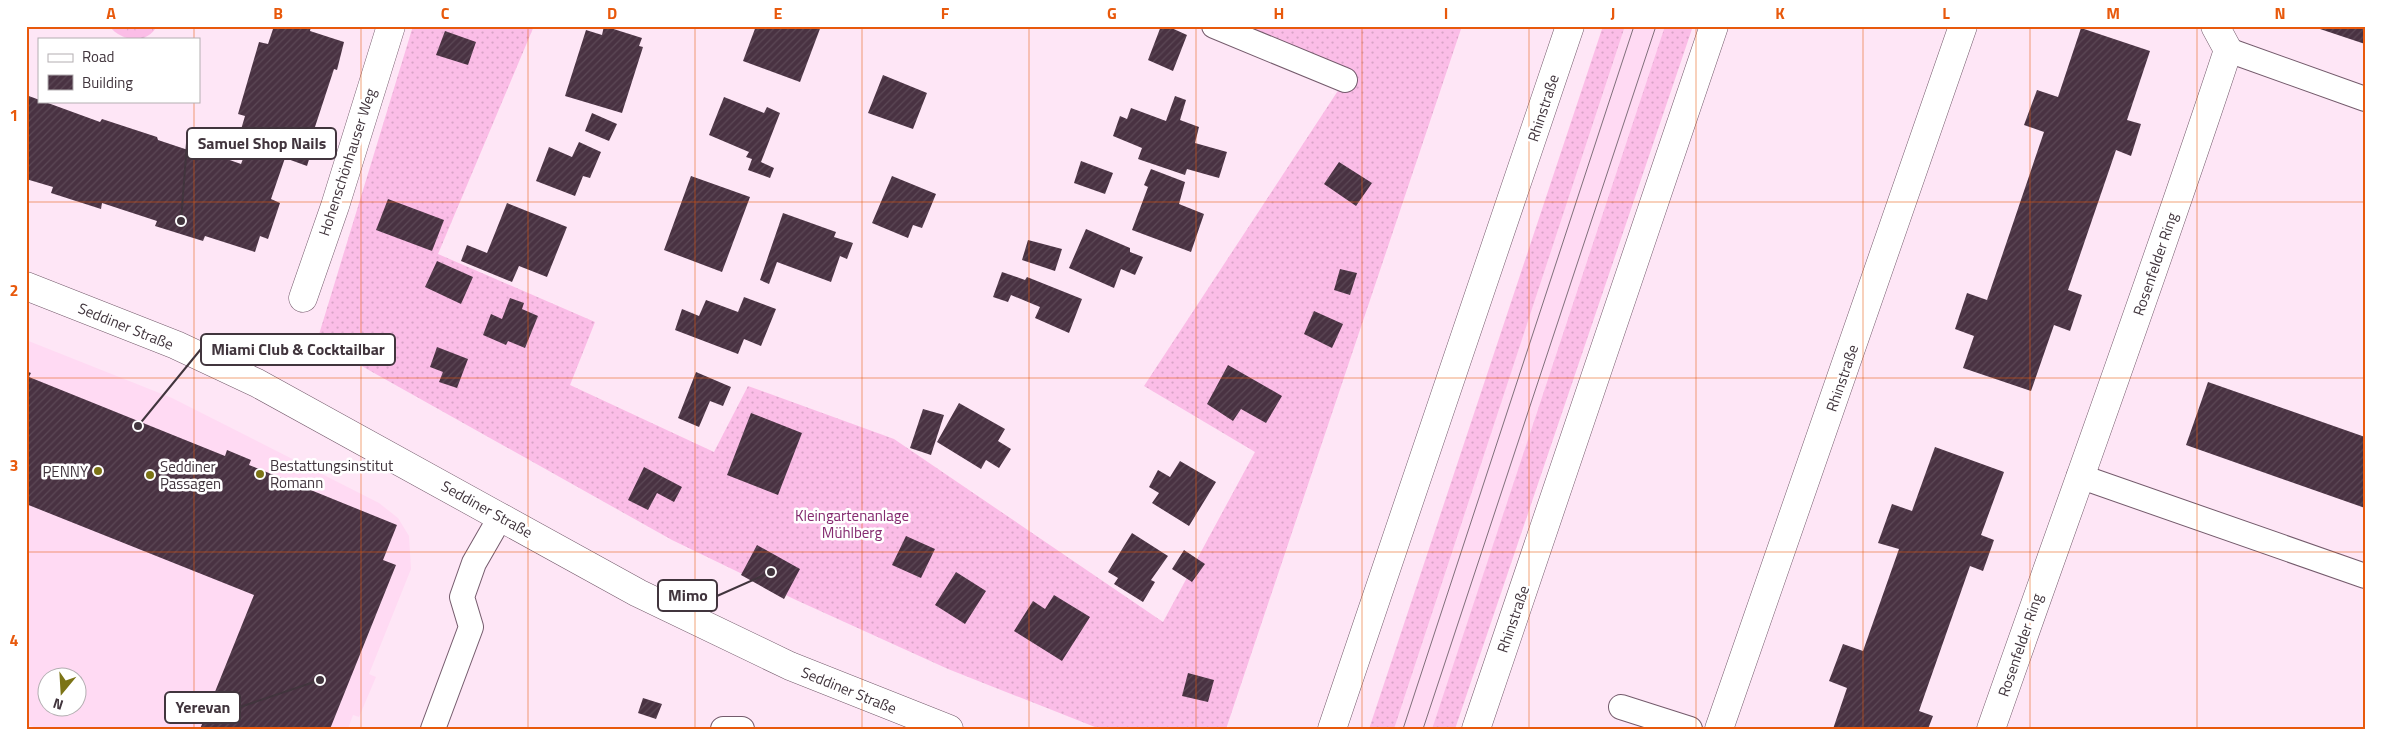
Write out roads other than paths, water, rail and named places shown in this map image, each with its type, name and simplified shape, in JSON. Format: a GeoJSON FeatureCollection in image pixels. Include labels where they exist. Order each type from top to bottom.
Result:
{"type":"FeatureCollection","features":[{"type":"Feature","properties":{"kind":"street","name":"Hohenschönhauser Weg"},"geometry":{"type":"LineString","coordinates":[[302,298],[335,206],[391,26]]}},
{"type":"Feature","properties":{"kind":"street","name":"Rhinstraße"},"geometry":{"type":"LineString","coordinates":[[1332,729],[1570,26]]}},
{"type":"Feature","properties":{"kind":"street","name":"Rhinstraße"},"geometry":{"type":"LineString","coordinates":[[1476,729],[1714,26]]}},
{"type":"Feature","properties":{"kind":"street","name":"Rhinstraße"},"geometry":{"type":"LineString","coordinates":[[1719,729],[1963,26]]}},
{"type":"Feature","properties":{"kind":"street","name":"Rosenfelder Ring"},"geometry":{"type":"LineString","coordinates":[[1991,729],[2079,476],[2133,330],[2222,38]]}},
{"type":"Feature","properties":{"kind":"street","name":"Seddiner Straße"},"geometry":{"type":"LineString","coordinates":[[26,286],[176,345],[257,383],[638,593],[781,662],[921,724],[949,729]]}},
{"type":"Feature","properties":{"kind":"lane"},"geometry":{"type":"LineString","coordinates":[[1214,26],[1345,80]]}},
{"type":"Feature","properties":{"kind":"lane","name":"Rosenfelder Ring"},"geometry":{"type":"LineString","coordinates":[[2222,38],[2365,99]]}},
{"type":"Feature","properties":{"kind":"lane"},"geometry":{"type":"LineString","coordinates":[[2079,476],[2365,576]]}},
{"type":"Feature","properties":{"kind":"lane"},"geometry":{"type":"LineString","coordinates":[[433,729],[471,626],[462,597],[474,563],[500,516]]}},
{"type":"Feature","properties":{"kind":"lane"},"geometry":{"type":"LineString","coordinates":[[1622,708],[1690,729]]}},
{"type":"Feature","properties":{"kind":"lane"},"geometry":{"type":"LineString","coordinates":[[723,729],[742,729]]}},
{"type":"Feature","properties":{"kind":"tram line"},"geometry":{"type":"LineString","coordinates":[[1403,729],[1634,26]]}},
{"type":"Feature","properties":{"kind":"tram line"},"geometry":{"type":"LineString","coordinates":[[1423,729],[1656,26]]}},
{"type":"Feature","properties":{"kind":"place","name":"Samuel Shop Nails"},"geometry":{"type":"Point","coordinates":[181,221]}},
{"type":"Feature","properties":{"kind":"place","name":"Miami Club & Cocktailbar"},"geometry":{"type":"Point","coordinates":[138,426]}},
{"type":"Feature","properties":{"kind":"place","name":"PENNY"},"geometry":{"type":"Point","coordinates":[98,471]}},
{"type":"Feature","properties":{"kind":"place","name":"Bestattungsinstitut Romann"},"geometry":{"type":"Point","coordinates":[260,474]}},
{"type":"Feature","properties":{"kind":"place","name":"Seddiner Passagen"},"geometry":{"type":"Point","coordinates":[150,475]}},
{"type":"Feature","properties":{"kind":"place","name":"Mimo"},"geometry":{"type":"Point","coordinates":[771,572]}},
{"type":"Feature","properties":{"kind":"place","name":"Yerevan"},"geometry":{"type":"Point","coordinates":[320,680]}},
{"type":"Feature","properties":{"kind":"park label","name":"Kleingartenanlage Mühlberg"},"geometry":{"type":"Point","coordinates":[852,524]}}]}
